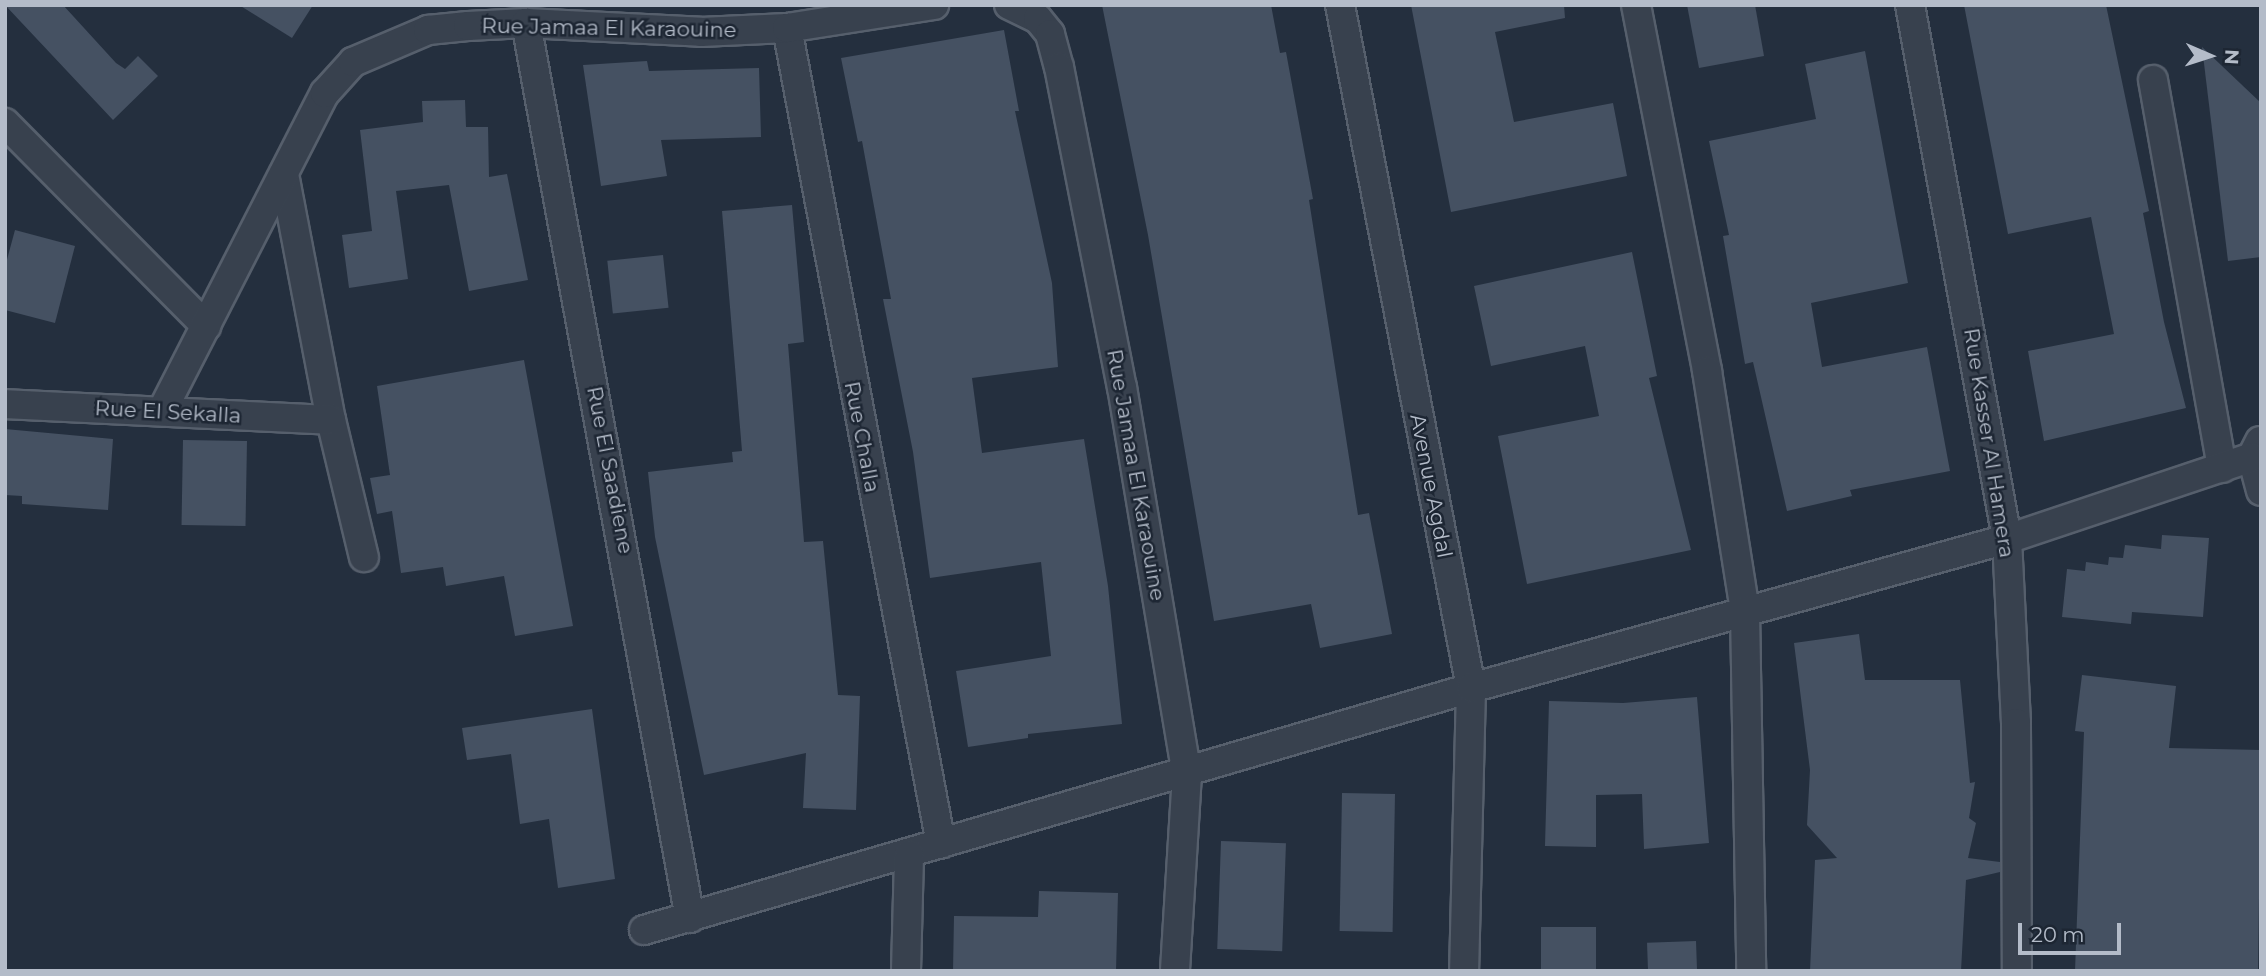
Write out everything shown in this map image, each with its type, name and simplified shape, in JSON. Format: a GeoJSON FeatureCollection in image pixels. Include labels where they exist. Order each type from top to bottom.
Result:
{"type":"FeatureCollection","features":[{"type":"Feature","properties":{"kind":"street","name":"Rue Jamaa El Karaouine"},"geometry":{"type":"LineString","coordinates":[[162,411],[325,93],[353,62],[428,30],[526,23],[701,32],[787,28],[934,5]]}},
{"type":"Feature","properties":{"kind":"street","name":"Rue Jamaa El Karaouine"},"geometry":{"type":"LineString","coordinates":[[1009,5],[1038,19],[1050,34],[1059,67],[1122,387],[1187,774],[1175,971]]}},
{"type":"Feature","properties":{"kind":"street","name":"Avenue Agdal"},"geometry":{"type":"LineString","coordinates":[[1340,5],[1471,688],[1464,971]]}},
{"type":"Feature","properties":{"kind":"street"},"geometry":{"type":"LineString","coordinates":[[1636,5],[1707,371],[1745,611],[1751,971]]}},
{"type":"Feature","properties":{"kind":"street","name":"Rue Kasser Al Hamera"},"geometry":{"type":"LineString","coordinates":[[1910,5],[2007,539],[2016,723],[2017,971]]}},
{"type":"Feature","properties":{"kind":"street","name":"Rue El Saadiene"},"geometry":{"type":"LineString","coordinates":[[526,23],[690,918]]}},
{"type":"Feature","properties":{"kind":"street","name":"Rue Challa"},"geometry":{"type":"LineString","coordinates":[[787,28],[941,844]]}},
{"type":"Feature","properties":{"kind":"street"},"geometry":{"type":"LineString","coordinates":[[2153,80],[2221,468]]}},
{"type":"Feature","properties":{"kind":"street"},"geometry":{"type":"LineString","coordinates":[[5,123],[206,326]]}},
{"type":"Feature","properties":{"kind":"street"},"geometry":{"type":"LineString","coordinates":[[285,174],[331,420],[364,556]]}},
{"type":"Feature","properties":{"kind":"street","name":"Rue El Sekalla"},"geometry":{"type":"LineString","coordinates":[[5,404],[331,420]]}},
{"type":"Feature","properties":{"kind":"street"},"geometry":{"type":"LineString","coordinates":[[644,930],[1187,774],[1471,688],[2007,539],[2221,468],[2257,448],[2261,491]]}},
{"type":"Feature","properties":{"kind":"street"},"geometry":{"type":"LineString","coordinates":[[906,971],[909,854]]}},
{"type":"Feature","properties":{"kind":"building"},"geometry":{"type":"Polygon","coordinates":[[[5,5],[63,5],[116,63],[125,69],[138,56],[158,76],[113,120],[5,5]]]}},
{"type":"Feature","properties":{"kind":"building"},"geometry":{"type":"Polygon","coordinates":[[[239,5],[313,5],[292,38],[239,5]]]}},
{"type":"Feature","properties":{"kind":"building"},"geometry":{"type":"Polygon","coordinates":[[[1102,5],[1271,5],[1280,53],[1286,52],[1313,199],[1309,200],[1358,515],[1369,513],[1392,634],[1320,648],[1311,604],[1214,621],[1148,235],[1102,5]]]}},
{"type":"Feature","properties":{"kind":"building"},"geometry":{"type":"Polygon","coordinates":[[[1411,5],[1564,5],[1565,18],[1495,32],[1514,122],[1613,103],[1627,176],[1451,212],[1411,5]]]}},
{"type":"Feature","properties":{"kind":"building"},"geometry":{"type":"Polygon","coordinates":[[[1687,5],[1755,5],[1764,56],[1699,68],[1687,5]]]}},
{"type":"Feature","properties":{"kind":"building"},"geometry":{"type":"Polygon","coordinates":[[[1964,5],[2106,5],[2149,211],[2143,213],[2164,322],[2186,408],[2044,441],[2028,351],[2114,334],[2091,217],[2008,234],[1964,5]]]}},
{"type":"Feature","properties":{"kind":"building"},"geometry":{"type":"Polygon","coordinates":[[[1004,30],[1019,111],[1015,111],[1052,283],[1058,367],[972,378],[982,453],[1084,439],[1108,586],[1122,724],[1028,734],[1028,738],[968,747],[956,671],[1051,656],[1041,562],[930,578],[913,452],[883,299],[891,299],[862,141],[858,142],[841,58],[1004,30]]]}},
{"type":"Feature","properties":{"kind":"building"},"geometry":{"type":"Polygon","coordinates":[[[2202,47],[2261,103],[2261,257],[2228,261],[2202,47]]]}},
{"type":"Feature","properties":{"kind":"building"},"geometry":{"type":"Polygon","coordinates":[[[1865,51],[1908,283],[1811,303],[1822,367],[1927,347],[1950,471],[1850,490],[1852,496],[1787,511],[1753,362],[1745,364],[1723,236],[1729,235],[1709,141],[1816,119],[1805,64],[1865,51]]]}},
{"type":"Feature","properties":{"kind":"building"},"geometry":{"type":"Polygon","coordinates":[[[647,61],[649,71],[759,68],[761,137],[661,140],[667,176],[601,186],[583,65],[647,61]]]}},
{"type":"Feature","properties":{"kind":"building"},"geometry":{"type":"Polygon","coordinates":[[[465,100],[466,127],[488,127],[489,177],[507,174],[528,280],[469,291],[449,185],[396,191],[408,279],[349,288],[342,235],[372,231],[360,130],[423,122],[422,101],[465,100]]]}},
{"type":"Feature","properties":{"kind":"building"},"geometry":{"type":"Polygon","coordinates":[[[792,205],[804,342],[788,344],[804,542],[823,541],[838,695],[860,696],[856,810],[803,808],[806,753],[704,775],[655,537],[648,472],[733,462],[732,452],[742,451],[722,211],[792,205]]]}},
{"type":"Feature","properties":{"kind":"building"},"geometry":{"type":"Polygon","coordinates":[[[15,230],[75,246],[55,323],[5,310],[5,267],[15,230]]]}},
{"type":"Feature","properties":{"kind":"building"},"geometry":{"type":"Polygon","coordinates":[[[1632,252],[1657,376],[1649,378],[1691,550],[1527,584],[1498,436],[1599,416],[1585,346],[1491,366],[1474,286],[1632,252]]]}},
{"type":"Feature","properties":{"kind":"building"},"geometry":{"type":"Polygon","coordinates":[[[663,255],[669,308],[613,314],[607,261],[663,255]]]}},
{"type":"Feature","properties":{"kind":"building"},"geometry":{"type":"Polygon","coordinates":[[[524,360],[573,626],[515,636],[504,576],[446,586],[443,567],[401,573],[392,511],[377,514],[370,478],[390,475],[377,386],[524,360]]]}},
{"type":"Feature","properties":{"kind":"building"},"geometry":{"type":"Polygon","coordinates":[[[5,429],[113,439],[108,510],[22,504],[22,496],[5,495],[5,429]]]}},
{"type":"Feature","properties":{"kind":"building"},"geometry":{"type":"Polygon","coordinates":[[[183,440],[247,441],[246,526],[182,525],[183,440]]]}},
{"type":"Feature","properties":{"kind":"building"},"geometry":{"type":"Polygon","coordinates":[[[2162,535],[2209,538],[2203,617],[2132,612],[2131,624],[2062,617],[2067,569],[2085,571],[2086,562],[2108,565],[2109,557],[2123,558],[2125,545],[2161,549],[2162,535]]]}},
{"type":"Feature","properties":{"kind":"building"},"geometry":{"type":"Polygon","coordinates":[[[1859,634],[1865,680],[1960,680],[1970,783],[1975,782],[1969,818],[1976,823],[1968,858],[2000,862],[2000,872],[1966,880],[1961,971],[1810,971],[1815,860],[1837,858],[1807,825],[1810,770],[1794,643],[1859,634]]]}},
{"type":"Feature","properties":{"kind":"building"},"geometry":{"type":"Polygon","coordinates":[[[2082,675],[2176,686],[2169,748],[2261,750],[2258,971],[2075,971],[2084,732],[2075,731],[2082,675]]]}},
{"type":"Feature","properties":{"kind":"building"},"geometry":{"type":"Polygon","coordinates":[[[1697,697],[1709,843],[1644,849],[1642,794],[1596,795],[1596,847],[1545,846],[1549,701],[1623,703],[1697,697]]]}},
{"type":"Feature","properties":{"kind":"building"},"geometry":{"type":"Polygon","coordinates":[[[592,709],[615,879],[558,888],[549,819],[520,824],[511,754],[467,760],[462,728],[592,709]]]}},
{"type":"Feature","properties":{"kind":"building"},"geometry":{"type":"Polygon","coordinates":[[[1342,793],[1395,794],[1393,932],[1340,931],[1342,793]]]}},
{"type":"Feature","properties":{"kind":"building"},"geometry":{"type":"Polygon","coordinates":[[[1221,841],[1286,843],[1282,951],[1217,949],[1221,841]]]}},
{"type":"Feature","properties":{"kind":"building"},"geometry":{"type":"Polygon","coordinates":[[[1039,891],[1118,893],[1116,971],[953,971],[954,916],[1038,917],[1039,891]]]}},
{"type":"Feature","properties":{"kind":"building"},"geometry":{"type":"Polygon","coordinates":[[[1541,927],[1596,927],[1596,971],[1541,971],[1541,927]]]}},
{"type":"Feature","properties":{"kind":"building"},"geometry":{"type":"Polygon","coordinates":[[[1696,941],[1697,971],[1648,971],[1647,943],[1696,941]]]}}]}
